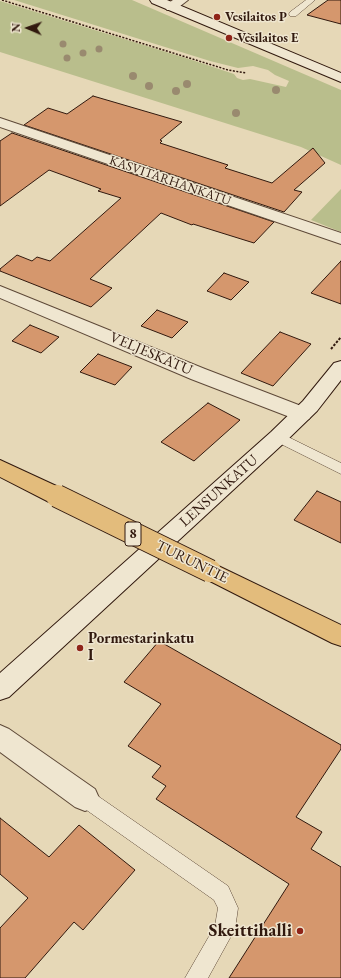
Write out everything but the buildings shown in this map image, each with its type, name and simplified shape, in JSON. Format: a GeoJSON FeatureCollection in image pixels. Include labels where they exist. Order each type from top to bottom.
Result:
{"type":"FeatureCollection","features":[{"type":"Feature","properties":{"kind":"highway","name":"TURUNTIE"},"geometry":{"type":"LineString","coordinates":[[0,468],[341,636]]}},
{"type":"Feature","properties":{"kind":"street"},"geometry":{"type":"LineString","coordinates":[[156,0],[177,3],[341,78]]}},
{"type":"Feature","properties":{"kind":"street","name":"KASVITARHANKATU"},"geometry":{"type":"LineString","coordinates":[[0,122],[341,240]]}},
{"type":"Feature","properties":{"kind":"street","name":"VELJESKATU"},"geometry":{"type":"LineString","coordinates":[[0,291],[198,374],[302,414]]}},
{"type":"Feature","properties":{"kind":"street","name":"LENSUNKATU"},"geometry":{"type":"LineString","coordinates":[[0,689],[278,437],[302,414],[341,367]]}},
{"type":"Feature","properties":{"kind":"street"},"geometry":{"type":"LineString","coordinates":[[0,737],[85,798]]}},
{"type":"Feature","properties":{"kind":"lane"},"geometry":{"type":"LineString","coordinates":[[293,14],[311,0]]}},
{"type":"Feature","properties":{"kind":"lane"},"geometry":{"type":"LineString","coordinates":[[278,437],[341,469]]}},
{"type":"Feature","properties":{"kind":"lane"},"geometry":{"type":"LineString","coordinates":[[85,798],[221,893],[228,908],[224,929],[196,978]]}},
{"type":"Feature","properties":{"kind":"path"},"geometry":{"type":"LineString","coordinates":[[2,0],[228,70],[246,73]]}},
{"type":"Feature","properties":{"kind":"green space"},"geometry":{"type":"Polygon","coordinates":[[[14,0],[132,0],[341,90],[341,165],[301,147],[0,52],[0,1],[189,59],[234,74],[237,78],[243,80],[250,79],[286,87],[289,81],[268,70],[253,66],[238,68],[210,61],[14,0]]]}},
{"type":"Feature","properties":{"kind":"green space"},"geometry":{"type":"Polygon","coordinates":[[[341,189],[341,232],[311,220],[341,189]]]}},
{"type":"Feature","properties":{"kind":"place","name":"Vesilaitos P"},"geometry":{"type":"Point","coordinates":[217,17]}},
{"type":"Feature","properties":{"kind":"place","name":"Vesilaitos E"},"geometry":{"type":"Point","coordinates":[229,38]}},
{"type":"Feature","properties":{"kind":"place","name":"Pormestarinkatu I"},"geometry":{"type":"Point","coordinates":[80,648]}},
{"type":"Feature","properties":{"kind":"place","name":"Skeittihalli"},"geometry":{"type":"Point","coordinates":[300,931]}}]}
